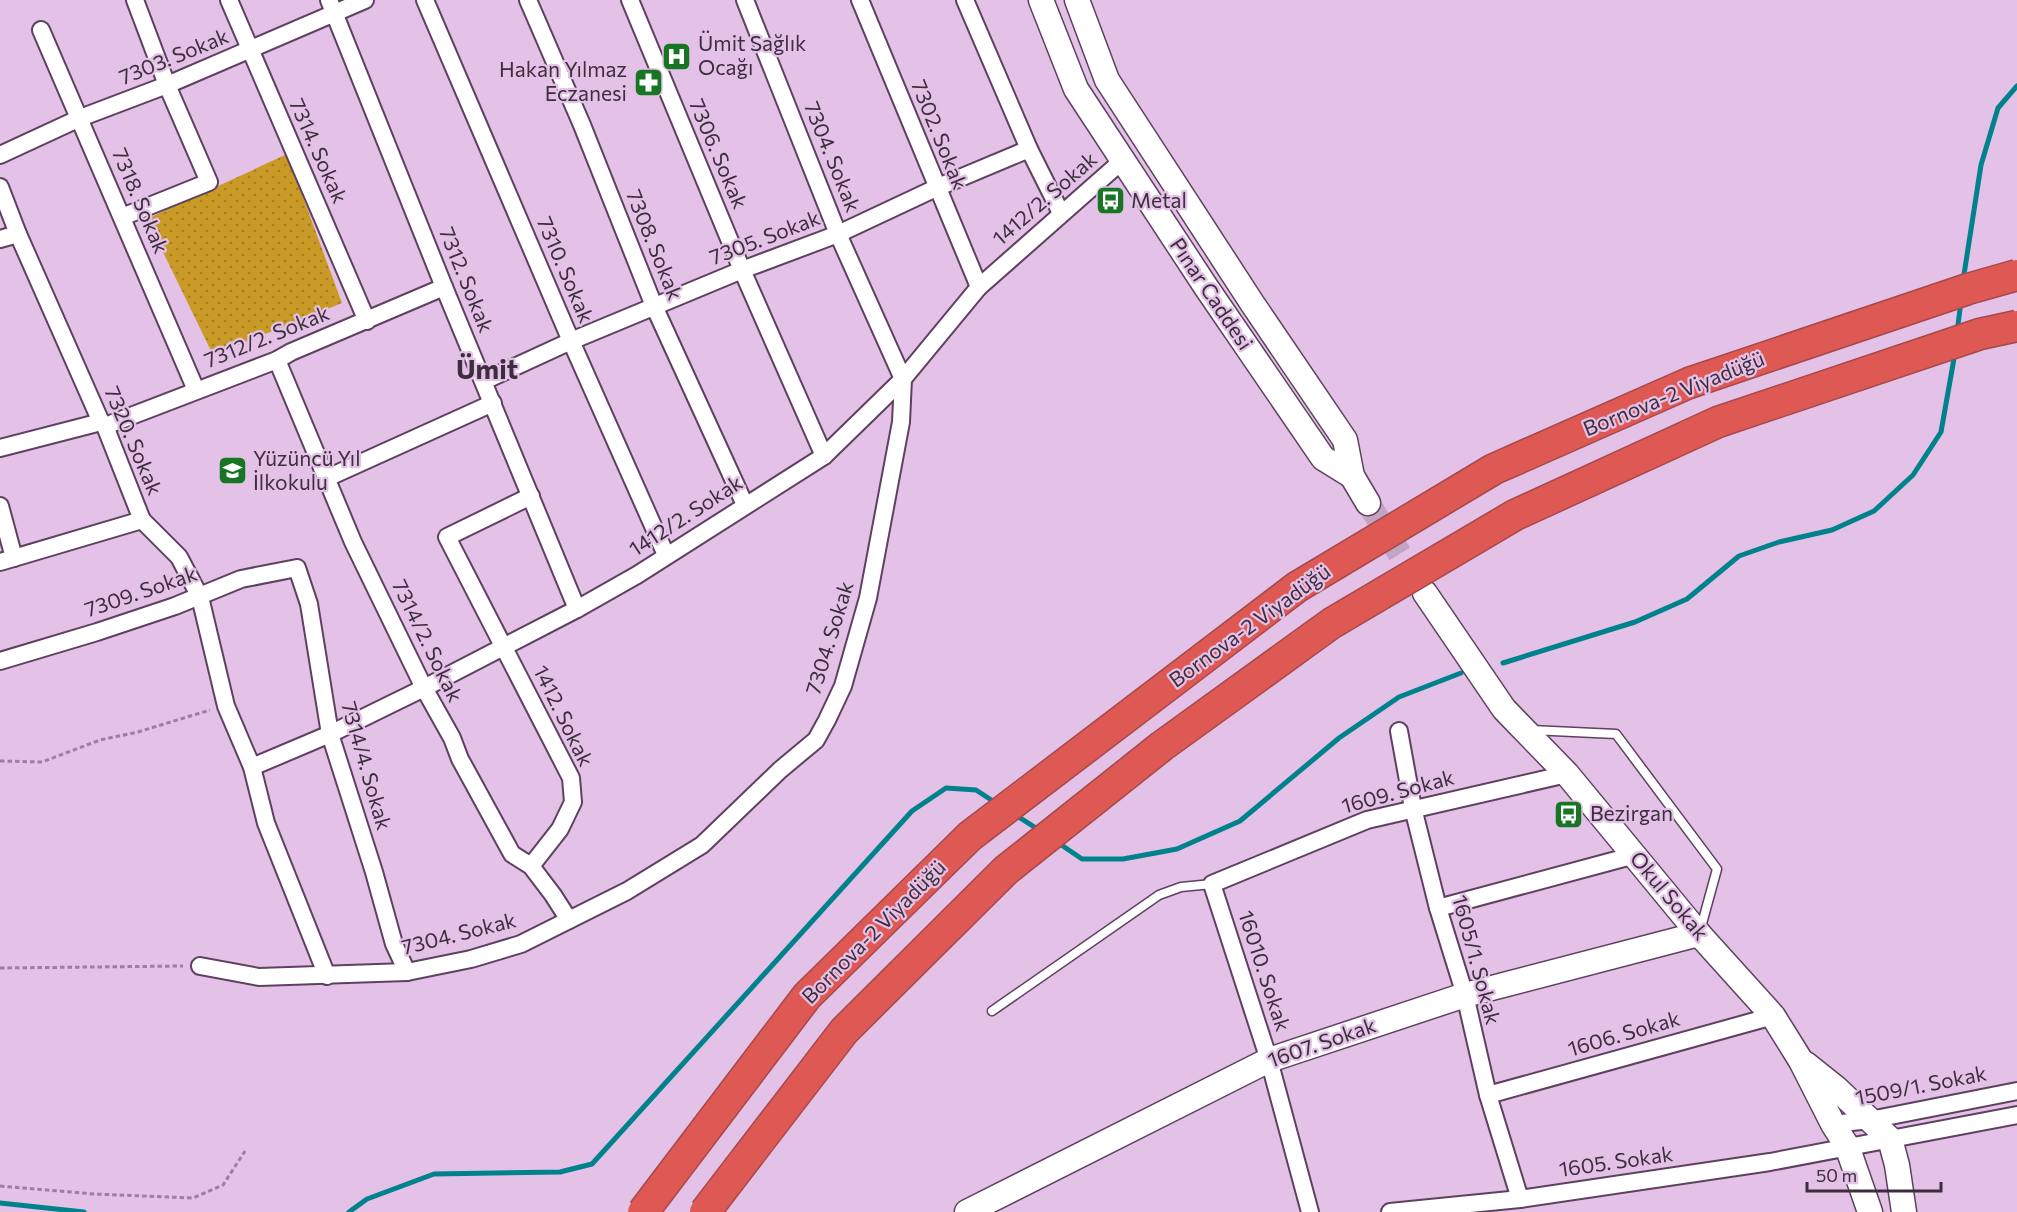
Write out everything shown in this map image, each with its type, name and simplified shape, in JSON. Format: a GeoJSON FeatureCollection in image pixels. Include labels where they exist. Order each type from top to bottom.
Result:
{"type":"FeatureCollection","features":[{"type":"Feature","properties":{"kind":"highway","name":"Bornova-2 Viyadüğü"},"geometry":{"type":"LineString","coordinates":[[643,1212],[807,996],[970,836],[1297,587],[1494,469],[1689,383],[1968,289],[2017,275]]}},
{"type":"Feature","properties":{"kind":"highway","name":"Bornova-2 Viyadüğü"},"geometry":{"type":"LineString","coordinates":[[705,1212],[844,1031],[1006,870],[1162,746],[1332,624],[1515,515],[1718,422],[1980,334],[2017,326]]}},
{"type":"Feature","properties":{"kind":"main road","name":"Pınar Caddesi"},"geometry":{"type":"LineString","coordinates":[[1041,0],[1076,90],[1323,458],[1352,476]]}},
{"type":"Feature","properties":{"kind":"main road","name":"Pınar Caddesi"},"geometry":{"type":"LineString","coordinates":[[1077,0],[1107,80],[1345,441],[1352,476],[1368,503]]}},
{"type":"Feature","properties":{"kind":"main road","name":"Okul Sokak"},"geometry":{"type":"LineString","coordinates":[[1425,593],[1504,709],[1567,774],[1700,934],[1773,1016],[1802,1060],[1833,1124],[1847,1146],[1870,1212]]}},
{"type":"Feature","properties":{"kind":"main road","name":"1607. Sokak"},"geometry":{"type":"LineString","coordinates":[[967,1212],[1269,1060],[1465,995],[1700,934]]}},
{"type":"Feature","properties":{"kind":"main road","name":"Okul Sokak"},"geometry":{"type":"LineString","coordinates":[[1802,1060],[1836,1088],[1890,1139]]}},
{"type":"Feature","properties":{"kind":"main road"},"geometry":{"type":"LineString","coordinates":[[1890,1139],[1905,1212]]}},
{"type":"Feature","properties":{"kind":"street"},"geometry":{"type":"LineString","coordinates":[[122,217],[209,182],[167,85],[135,0]]}},
{"type":"Feature","properties":{"kind":"street","name":"7314. Sokak"},"geometry":{"type":"LineString","coordinates":[[229,0],[367,321]]}},
{"type":"Feature","properties":{"kind":"street","name":"7303. Sokak"},"geometry":{"type":"LineString","coordinates":[[0,155],[80,118],[250,50],[332,7],[365,0]]}},
{"type":"Feature","properties":{"kind":"street","name":"7310. Sokak"},"geometry":{"type":"LineString","coordinates":[[425,0],[571,341],[666,555]]}},
{"type":"Feature","properties":{"kind":"street","name":"7308. Sokak"},"geometry":{"type":"LineString","coordinates":[[528,0],[582,125],[654,306],[745,505]]}},
{"type":"Feature","properties":{"kind":"street","name":"7306. Sokak"},"geometry":{"type":"LineString","coordinates":[[630,0],[742,270],[824,456]]}},
{"type":"Feature","properties":{"kind":"street","name":"7304. Sokak"},"geometry":{"type":"LineString","coordinates":[[200,966],[259,977],[407,972],[471,959],[521,944],[627,891],[702,845],[780,770],[816,740],[843,686],[868,598],[901,422],[903,379],[838,234],[745,0]]}},
{"type":"Feature","properties":{"kind":"street","name":"7302. Sokak"},"geometry":{"type":"LineString","coordinates":[[860,0],[896,90],[927,158],[936,188],[979,287]]}},
{"type":"Feature","properties":{"kind":"street"},"geometry":{"type":"LineString","coordinates":[[965,0],[1029,149],[1061,213]]}},
{"type":"Feature","properties":{"kind":"street","name":"7312. Sokak"},"geometry":{"type":"LineString","coordinates":[[332,7],[444,287],[577,609]]}},
{"type":"Feature","properties":{"kind":"street","name":"7318. Sokak"},"geometry":{"type":"LineString","coordinates":[[41,30],[196,390]]}},
{"type":"Feature","properties":{"kind":"street","name":"7305. Sokak"},"geometry":{"type":"LineString","coordinates":[[484,381],[654,306],[838,234],[936,188],[1029,149]]}},
{"type":"Feature","properties":{"kind":"street","name":"1412/2. Sokak"},"geometry":{"type":"LineString","coordinates":[[252,767],[330,734],[577,609],[824,456],[903,379],[979,287],[1123,160]]}},
{"type":"Feature","properties":{"kind":"street","name":"7320. Sokak"},"geometry":{"type":"LineString","coordinates":[[0,187],[18,234],[103,424],[142,520],[179,557],[200,597],[226,706]]}},
{"type":"Feature","properties":{"kind":"street"},"geometry":{"type":"LineString","coordinates":[[0,239],[18,234]]}},
{"type":"Feature","properties":{"kind":"street","name":"7312/2. Sokak"},"geometry":{"type":"LineString","coordinates":[[0,448],[103,424],[277,360],[444,287]]}},
{"type":"Feature","properties":{"kind":"street","name":"7314/2. Sokak"},"geometry":{"type":"LineString","coordinates":[[277,360],[353,542],[424,688],[452,738],[460,759],[512,854],[531,866],[569,921]]}},
{"type":"Feature","properties":{"kind":"street"},"geometry":{"type":"LineString","coordinates":[[327,478],[492,403]]}},
{"type":"Feature","properties":{"kind":"street","name":"1412. Sokak"},"geometry":{"type":"LineString","coordinates":[[531,496],[447,537],[571,778],[573,802],[560,829],[531,866]]}},
{"type":"Feature","properties":{"kind":"street"},"geometry":{"type":"LineString","coordinates":[[0,506],[7,560],[142,520]]}},
{"type":"Feature","properties":{"kind":"street","name":"7309. Sokak"},"geometry":{"type":"LineString","coordinates":[[0,661],[97,632],[200,597],[241,579],[297,568]]}},
{"type":"Feature","properties":{"kind":"street","name":"7314/4. Sokak"},"geometry":{"type":"LineString","coordinates":[[297,568],[309,604],[330,734],[374,872],[394,944],[407,972]]}},
{"type":"Feature","properties":{"kind":"street"},"geometry":{"type":"LineString","coordinates":[[226,706],[252,767],[266,823],[327,976]]}},
{"type":"Feature","properties":{"kind":"street","name":"1605/1. Sokak"},"geometry":{"type":"LineString","coordinates":[[1399,731],[1413,808],[1438,908],[1465,995],[1488,1095],[1520,1199]]}},
{"type":"Feature","properties":{"kind":"street","name":"1609. Sokak"},"geometry":{"type":"LineString","coordinates":[[1212,884],[1368,820],[1567,774]]}},
{"type":"Feature","properties":{"kind":"street"},"geometry":{"type":"LineString","coordinates":[[1438,908],[1635,855]]}},
{"type":"Feature","properties":{"kind":"street","name":"16010. Sokak"},"geometry":{"type":"LineString","coordinates":[[1212,884],[1269,1060],[1310,1212]]}},
{"type":"Feature","properties":{"kind":"street","name":"1606. Sokak"},"geometry":{"type":"LineString","coordinates":[[1488,1095],[1773,1016]]}},
{"type":"Feature","properties":{"kind":"street","name":"1509/1. Sokak"},"geometry":{"type":"LineString","coordinates":[[1833,1124],[1870,1120],[2017,1091]]}},
{"type":"Feature","properties":{"kind":"street"},"geometry":{"type":"LineString","coordinates":[[1847,1146],[2017,1115]]}},
{"type":"Feature","properties":{"kind":"street","name":"1605. Sokak"},"geometry":{"type":"LineString","coordinates":[[1390,1212],[1520,1199],[1770,1162],[1847,1146]]}},
{"type":"Feature","properties":{"kind":"lane"},"geometry":{"type":"LineString","coordinates":[[1524,730],[1616,734],[1717,869],[1700,934]]}},
{"type":"Feature","properties":{"kind":"lane"},"geometry":{"type":"LineString","coordinates":[[992,1011],[1159,894],[1180,887],[1212,884]]}},
{"type":"Feature","properties":{"kind":"path"},"geometry":{"type":"LineString","coordinates":[[0,761],[42,762],[100,740],[226,706]]}},
{"type":"Feature","properties":{"kind":"path"},"geometry":{"type":"LineString","coordinates":[[0,968],[200,966]]}},
{"type":"Feature","properties":{"kind":"path"},"geometry":{"type":"LineString","coordinates":[[0,1186],[94,1194],[193,1198],[223,1185],[245,1151]]}},
{"type":"Feature","properties":{"kind":"shaded area"},"geometry":{"type":"Polygon","coordinates":[[[287,154],[342,303],[213,355],[147,219],[287,154]]]}},
{"type":"Feature","properties":{"kind":"waterway"},"geometry":{"type":"LineString","coordinates":[[1963,281],[1981,165],[1998,108],[2017,86]]}},
{"type":"Feature","properties":{"kind":"waterway"},"geometry":{"type":"LineString","coordinates":[[1957,332],[1961,302]]}},
{"type":"Feature","properties":{"kind":"waterway"},"geometry":{"type":"LineString","coordinates":[[1503,663],[1635,622],[1687,599],[1739,556],[1779,542],[1832,530],[1874,511],[1913,475],[1941,432],[1955,353]]}},
{"type":"Feature","properties":{"kind":"waterway"},"geometry":{"type":"LineString","coordinates":[[1057,842],[1082,859],[1123,859],[1177,849],[1240,821],[1339,738],[1399,697],[1461,673]]}},
{"type":"Feature","properties":{"kind":"waterway"},"geometry":{"type":"LineString","coordinates":[[349,1212],[367,1199],[434,1174],[560,1172],[592,1164],[912,811],[946,788],[976,790],[996,803]]}},
{"type":"Feature","properties":{"kind":"waterway"},"geometry":{"type":"LineString","coordinates":[[1014,814],[1039,830]]}},
{"type":"Feature","properties":{"kind":"waterway"},"geometry":{"type":"LineString","coordinates":[[0,1203],[84,1212]]}},
{"type":"Feature","properties":{"kind":"tunnel"},"geometry":{"type":"LineString","coordinates":[[1368,503],[1423,591]]}},
{"type":"Feature","properties":{"kind":"place","name":"Ümit Sağlık Ocağı"},"geometry":{"type":"Point","coordinates":[677,56]}},
{"type":"Feature","properties":{"kind":"place","name":"Hakan Yılmaz Eczanesi"},"geometry":{"type":"Point","coordinates":[648,82]}},
{"type":"Feature","properties":{"kind":"place","name":"Metal"},"geometry":{"type":"Point","coordinates":[1110,201]}},
{"type":"Feature","properties":{"kind":"place","name":"Yüzüncü Yıl İlkokulu"},"geometry":{"type":"Point","coordinates":[232,471]}},
{"type":"Feature","properties":{"kind":"place","name":"Bezirgan"},"geometry":{"type":"Point","coordinates":[1569,814]}},
{"type":"Feature","properties":{"kind":"district","name":"Ümit"},"geometry":{"type":"Point","coordinates":[487,370]}}]}
